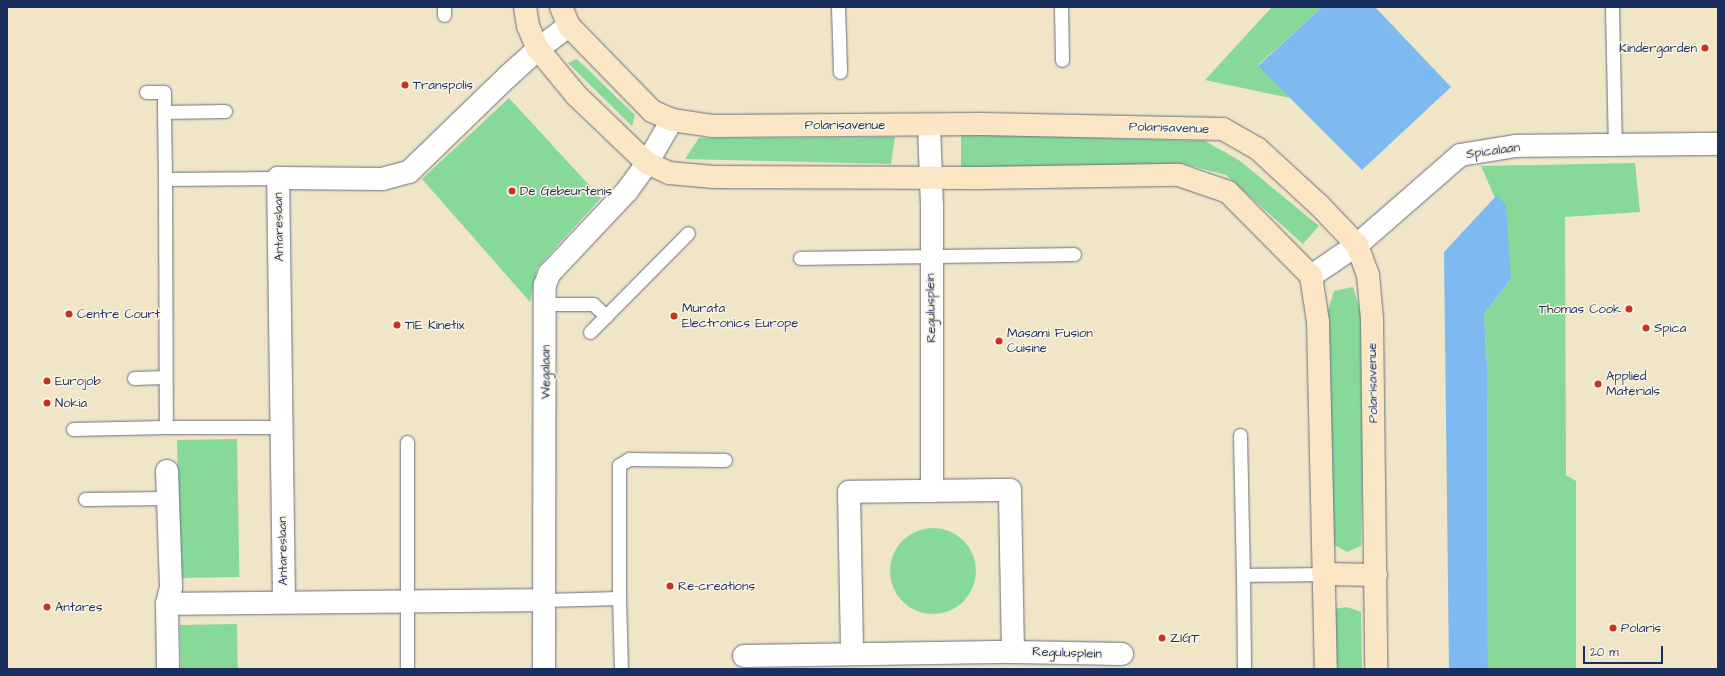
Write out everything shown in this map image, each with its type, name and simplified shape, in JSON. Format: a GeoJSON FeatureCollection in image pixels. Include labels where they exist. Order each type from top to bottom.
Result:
{"type":"FeatureCollection","features":[{"type":"Feature","properties":{"kind":"street"},"geometry":{"type":"LineString","coordinates":[[525,7],[528,26],[538,49],[576,95],[647,163],[668,172],[714,177],[931,176],[1022,178],[1179,175],[1228,192],[1310,276],[1318,322],[1326,669]]}},
{"type":"Feature","properties":{"kind":"street","name":"Antareslaan"},"geometry":{"type":"LineString","coordinates":[[284,601],[278,178],[382,179],[409,172],[538,49],[565,16]]}},
{"type":"Feature","properties":{"kind":"street","name":"Polarisavenue"},"geometry":{"type":"LineString","coordinates":[[565,16],[652,111],[672,120],[712,126],[929,124],[1223,129],[1258,149],[1320,206],[1357,245],[1368,275],[1372,319],[1376,669]]}},
{"type":"Feature","properties":{"kind":"street","name":"Wegalaan"},"geometry":{"type":"LineString","coordinates":[[544,669],[545,285],[549,274],[627,191],[647,163],[672,120]]}},
{"type":"Feature","properties":{"kind":"street","name":"Regulusplein"},"geometry":{"type":"LineString","coordinates":[[929,124],[931,176],[932,491]]}},
{"type":"Feature","properties":{"kind":"street","name":"Spicalaan"},"geometry":{"type":"LineString","coordinates":[[1310,276],[1357,245],[1460,155],[1516,146],[1718,144]]}},
{"type":"Feature","properties":{"kind":"street"},"geometry":{"type":"LineString","coordinates":[[168,471],[171,587],[166,604],[168,669]]}},
{"type":"Feature","properties":{"kind":"street","name":"Regulusplein"},"geometry":{"type":"LineString","coordinates":[[852,654],[849,492],[1010,490],[1013,652]]}},
{"type":"Feature","properties":{"kind":"street"},"geometry":{"type":"LineString","coordinates":[[1323,574],[1376,575]]}},
{"type":"Feature","properties":{"kind":"street","name":"Antareslaan"},"geometry":{"type":"LineString","coordinates":[[166,604],[284,601],[544,600]]}},
{"type":"Feature","properties":{"kind":"street","name":"Regulusplein"},"geometry":{"type":"LineString","coordinates":[[744,656],[852,654],[934,661],[1013,652],[1122,654]]}},
{"type":"Feature","properties":{"kind":"lane"},"geometry":{"type":"LineString","coordinates":[[838,7],[840,72]]}},
{"type":"Feature","properties":{"kind":"lane"},"geometry":{"type":"LineString","coordinates":[[1061,7],[1062,60]]}},
{"type":"Feature","properties":{"kind":"lane"},"geometry":{"type":"LineString","coordinates":[[1612,7],[1615,145]]}},
{"type":"Feature","properties":{"kind":"lane"},"geometry":{"type":"LineString","coordinates":[[146,92],[164,92],[166,427]]}},
{"type":"Feature","properties":{"kind":"lane"},"geometry":{"type":"LineString","coordinates":[[164,112],[224,111]]}},
{"type":"Feature","properties":{"kind":"lane"},"geometry":{"type":"LineString","coordinates":[[165,179],[278,178]]}},
{"type":"Feature","properties":{"kind":"lane"},"geometry":{"type":"LineString","coordinates":[[590,332],[688,233]]}},
{"type":"Feature","properties":{"kind":"lane"},"geometry":{"type":"LineString","coordinates":[[800,258],[1074,254]]}},
{"type":"Feature","properties":{"kind":"lane"},"geometry":{"type":"LineString","coordinates":[[545,304],[593,304],[606,316]]}},
{"type":"Feature","properties":{"kind":"lane"},"geometry":{"type":"LineString","coordinates":[[134,378],[166,377]]}},
{"type":"Feature","properties":{"kind":"lane"},"geometry":{"type":"LineString","coordinates":[[73,429],[281,427]]}},
{"type":"Feature","properties":{"kind":"lane"},"geometry":{"type":"LineString","coordinates":[[1240,435],[1244,669]]}},
{"type":"Feature","properties":{"kind":"lane"},"geometry":{"type":"LineString","coordinates":[[407,442],[407,669]]}},
{"type":"Feature","properties":{"kind":"lane"},"geometry":{"type":"LineString","coordinates":[[620,669],[619,465],[629,459],[725,460]]}},
{"type":"Feature","properties":{"kind":"lane"},"geometry":{"type":"LineString","coordinates":[[85,498],[168,498]]}},
{"type":"Feature","properties":{"kind":"lane"},"geometry":{"type":"LineString","coordinates":[[1243,575],[1323,574]]}},
{"type":"Feature","properties":{"kind":"lane"},"geometry":{"type":"LineString","coordinates":[[544,600],[619,598]]}},
{"type":"Feature","properties":{"kind":"green space"},"geometry":{"type":"Polygon","coordinates":[[[1272,7],[1322,7],[1258,65],[1290,98],[1205,80],[1272,7]]]}},
{"type":"Feature","properties":{"kind":"green space"},"geometry":{"type":"Polygon","coordinates":[[[577,59],[635,115],[632,126],[568,63],[577,59]]]}},
{"type":"Feature","properties":{"kind":"green space"},"geometry":{"type":"Polygon","coordinates":[[[509,98],[601,198],[537,268],[530,302],[422,179],[509,98]]]}},
{"type":"Feature","properties":{"kind":"green space"},"geometry":{"type":"Polygon","coordinates":[[[961,134],[1205,141],[1240,161],[1319,226],[1303,244],[1226,175],[1184,164],[961,168],[961,134]]]}},
{"type":"Feature","properties":{"kind":"green space"},"geometry":{"type":"Polygon","coordinates":[[[895,137],[891,164],[685,159],[699,138],[895,137]]]}},
{"type":"Feature","properties":{"kind":"green space"},"geometry":{"type":"Polygon","coordinates":[[[1635,163],[1640,212],[1565,217],[1566,475],[1576,481],[1576,669],[1488,669],[1487,367],[1484,314],[1511,279],[1497,196],[1495,198],[1481,166],[1635,163]]]}},
{"type":"Feature","properties":{"kind":"green space"},"geometry":{"type":"Polygon","coordinates":[[[1353,287],[1365,327],[1361,546],[1347,552],[1333,544],[1328,310],[1334,291],[1353,287]]]}},
{"type":"Feature","properties":{"kind":"green space"},"geometry":{"type":"Polygon","coordinates":[[[237,439],[239,577],[179,578],[177,440],[237,439]]]}},
{"type":"Feature","properties":{"kind":"green space"},"geometry":{"type":"Polygon","coordinates":[[[933,528],[949,532],[963,541],[972,555],[976,571],[972,587],[963,601],[949,610],[933,614],[917,610],[903,601],[894,587],[890,571],[894,555],[903,541],[917,532],[933,528]]]}},
{"type":"Feature","properties":{"kind":"green space"},"geometry":{"type":"Polygon","coordinates":[[[1347,607],[1361,612],[1362,669],[1333,669],[1333,609],[1347,607]]]}},
{"type":"Feature","properties":{"kind":"green space"},"geometry":{"type":"Polygon","coordinates":[[[237,624],[238,669],[181,669],[180,625],[237,624]]]}},
{"type":"Feature","properties":{"kind":"water"},"geometry":{"type":"Polygon","coordinates":[[[1322,7],[1375,7],[1451,87],[1362,170],[1258,66],[1322,7]]]}},
{"type":"Feature","properties":{"kind":"water"},"geometry":{"type":"Polygon","coordinates":[[[1497,195],[1506,205],[1511,279],[1484,314],[1487,367],[1488,669],[1449,669],[1444,252],[1497,195]]]}},
{"type":"Feature","properties":{"kind":"place","name":"Kindergarden"},"geometry":{"type":"Point","coordinates":[1705,48]}},
{"type":"Feature","properties":{"kind":"place","name":"Transpolis"},"geometry":{"type":"Point","coordinates":[405,85]}},
{"type":"Feature","properties":{"kind":"place","name":"De Gebeurtenis"},"geometry":{"type":"Point","coordinates":[512,191]}},
{"type":"Feature","properties":{"kind":"place","name":"Thomas Cook"},"geometry":{"type":"Point","coordinates":[1629,309]}},
{"type":"Feature","properties":{"kind":"place","name":"Centre Court"},"geometry":{"type":"Point","coordinates":[69,314]}},
{"type":"Feature","properties":{"kind":"place","name":"Murata Electronics Europe"},"geometry":{"type":"Point","coordinates":[674,316]}},
{"type":"Feature","properties":{"kind":"place","name":"TIE Kinetix"},"geometry":{"type":"Point","coordinates":[397,325]}},
{"type":"Feature","properties":{"kind":"place","name":"Spica"},"geometry":{"type":"Point","coordinates":[1646,328]}},
{"type":"Feature","properties":{"kind":"place","name":"Masami Fusion Cuisine"},"geometry":{"type":"Point","coordinates":[999,341]}},
{"type":"Feature","properties":{"kind":"place","name":"Eurojob"},"geometry":{"type":"Point","coordinates":[47,381]}},
{"type":"Feature","properties":{"kind":"place","name":"Applied Materials"},"geometry":{"type":"Point","coordinates":[1598,384]}},
{"type":"Feature","properties":{"kind":"place","name":"Nokia"},"geometry":{"type":"Point","coordinates":[47,403]}},
{"type":"Feature","properties":{"kind":"place","name":"Re-creations"},"geometry":{"type":"Point","coordinates":[670,586]}},
{"type":"Feature","properties":{"kind":"place","name":"Antares"},"geometry":{"type":"Point","coordinates":[47,607]}},
{"type":"Feature","properties":{"kind":"place","name":"Polaris"},"geometry":{"type":"Point","coordinates":[1613,628]}},
{"type":"Feature","properties":{"kind":"place","name":"ZIGT"},"geometry":{"type":"Point","coordinates":[1162,638]}}]}
